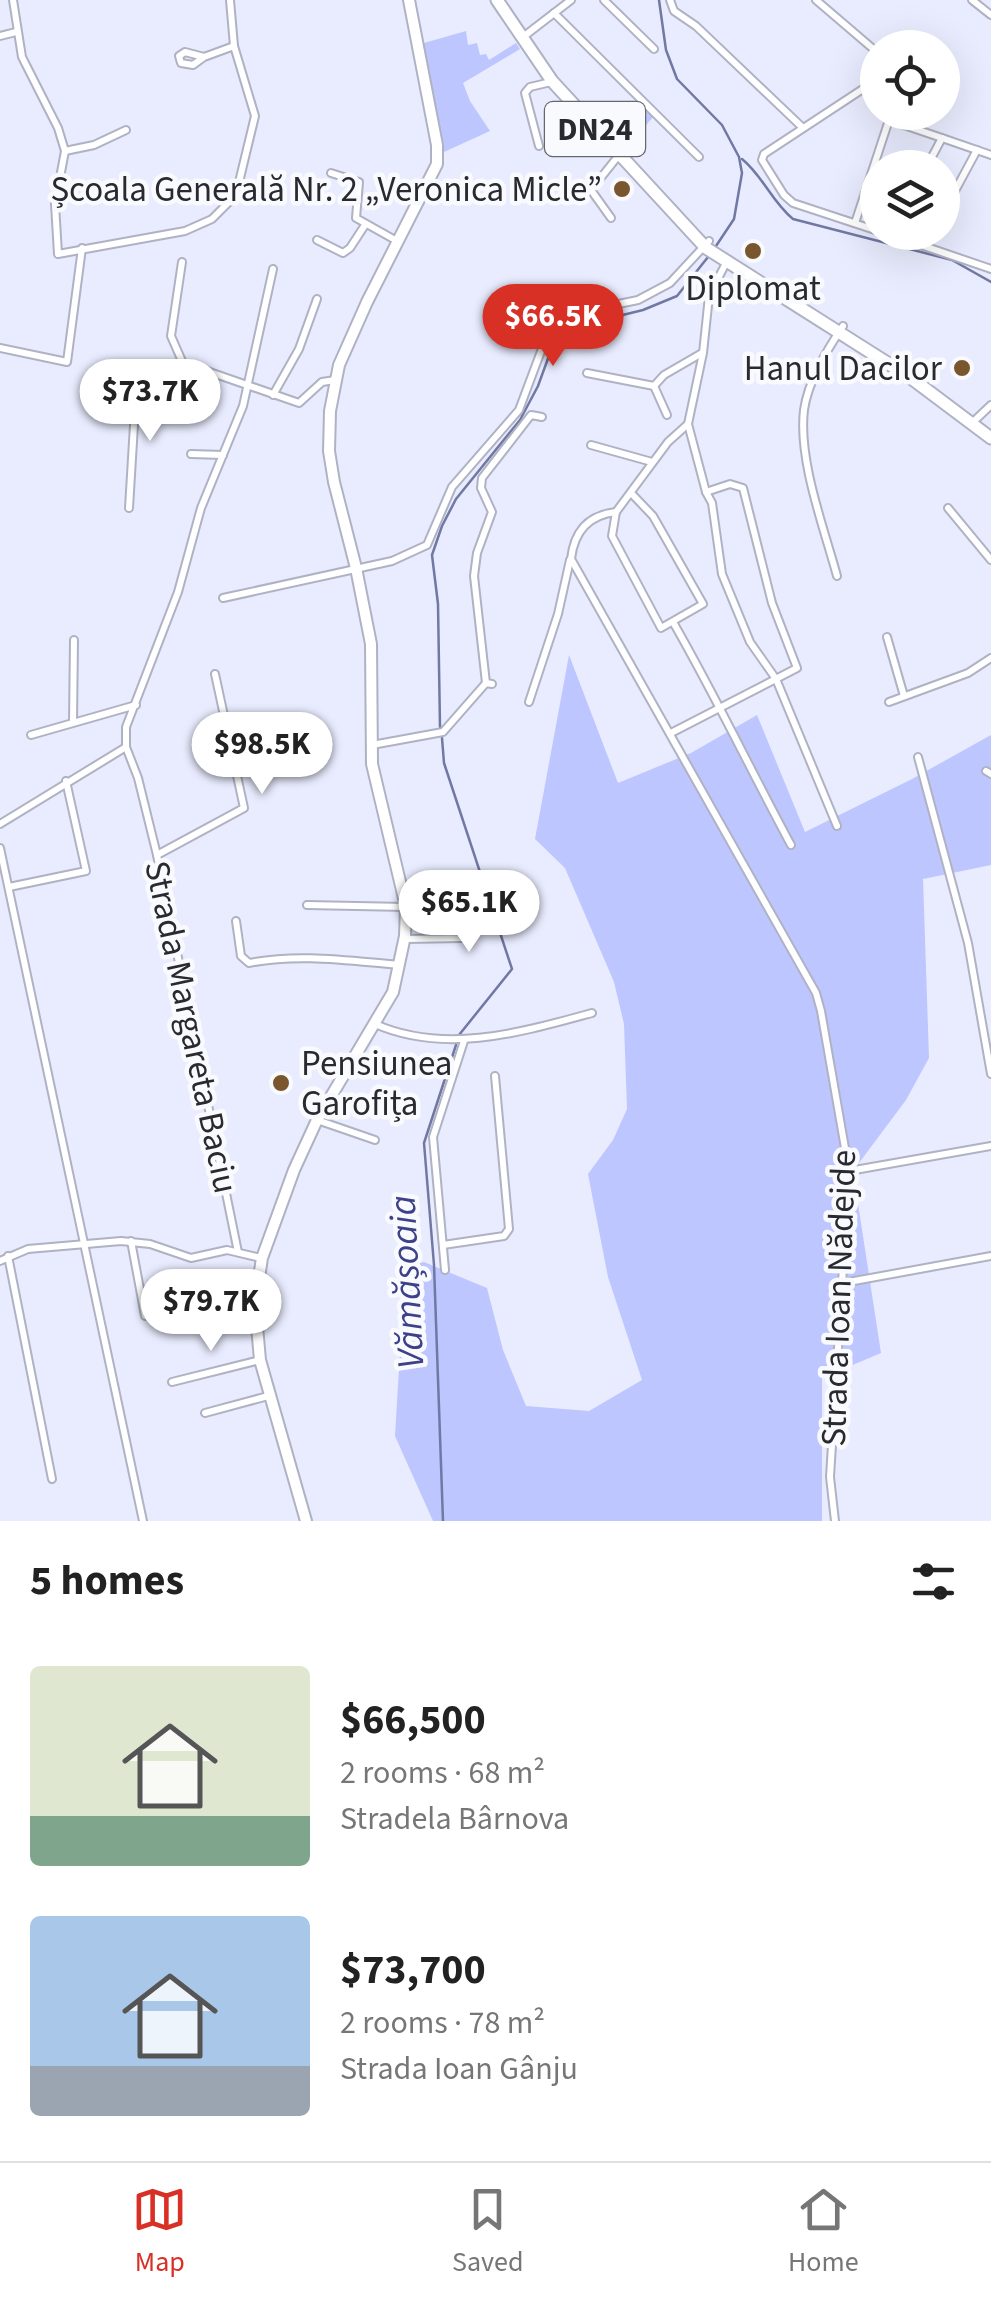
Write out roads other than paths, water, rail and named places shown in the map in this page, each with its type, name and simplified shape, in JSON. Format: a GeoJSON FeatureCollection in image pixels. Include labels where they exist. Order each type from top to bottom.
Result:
{"type":"FeatureCollection","features":[{"type":"Feature","properties":{"kind":"main road"},"geometry":{"type":"LineString","coordinates":[[306,1521],[268,1396],[255,1304],[262,1258],[294,1170],[317,1120],[393,992],[404,939],[406,907],[372,764],[372,654],[329,451],[334,380],[367,302],[430,182],[438,156],[409,0]]}},
{"type":"Feature","properties":{"kind":"main road","name":"DN24"},"geometry":{"type":"LineString","coordinates":[[497,0],[570,91],[707,244]]}},
{"type":"Feature","properties":{"kind":"main road","name":"DN24"},"geometry":{"type":"LineString","coordinates":[[506,0],[552,81],[707,244],[991,429]]}},
{"type":"Feature","properties":{"kind":"main road","name":"DN24"},"geometry":{"type":"LineString","coordinates":[[974,420],[991,438]]}},
{"type":"Feature","properties":{"kind":"street"},"geometry":{"type":"LineString","coordinates":[[12,0],[22,58],[58,128],[65,151],[56,204],[58,254],[185,231],[212,219],[232,199],[256,116],[234,46],[230,0]]}},
{"type":"Feature","properties":{"kind":"street"},"geometry":{"type":"LineString","coordinates":[[526,35],[571,0]]}},
{"type":"Feature","properties":{"kind":"street"},"geometry":{"type":"LineString","coordinates":[[604,0],[654,49]]}},
{"type":"Feature","properties":{"kind":"street"},"geometry":{"type":"LineString","coordinates":[[670,0],[674,11],[696,26],[803,128]]}},
{"type":"Feature","properties":{"kind":"street"},"geometry":{"type":"LineString","coordinates":[[816,0],[860,38]]}},
{"type":"Feature","properties":{"kind":"street"},"geometry":{"type":"LineString","coordinates":[[972,0],[991,15]]}},
{"type":"Feature","properties":{"kind":"street"},"geometry":{"type":"LineString","coordinates":[[554,14],[700,157]]}},
{"type":"Feature","properties":{"kind":"street"},"geometry":{"type":"LineString","coordinates":[[0,36],[16,32]]}},
{"type":"Feature","properties":{"kind":"street"},"geometry":{"type":"LineString","coordinates":[[204,57],[234,46]]}},
{"type":"Feature","properties":{"kind":"street"},"geometry":{"type":"LineString","coordinates":[[539,146],[525,93],[530,87],[552,81]]}},
{"type":"Feature","properties":{"kind":"street"},"geometry":{"type":"LineString","coordinates":[[860,91],[764,154],[762,160],[793,204],[860,225]]}},
{"type":"Feature","properties":{"kind":"street"},"geometry":{"type":"LineString","coordinates":[[65,151],[94,145],[126,130]]}},
{"type":"Feature","properties":{"kind":"street"},"geometry":{"type":"LineString","coordinates":[[855,224],[883,130]]}},
{"type":"Feature","properties":{"kind":"street"},"geometry":{"type":"LineString","coordinates":[[922,130],[991,155]]}},
{"type":"Feature","properties":{"kind":"street"},"geometry":{"type":"LineString","coordinates":[[936,150],[942,138]]}},
{"type":"Feature","properties":{"kind":"street"},"geometry":{"type":"LineString","coordinates":[[960,182],[977,150]]}},
{"type":"Feature","properties":{"kind":"street"},"geometry":{"type":"LineString","coordinates":[[610,218],[591,190],[619,155]]}},
{"type":"Feature","properties":{"kind":"street"},"geometry":{"type":"LineString","coordinates":[[331,173],[360,182],[355,214],[366,225],[398,242]]}},
{"type":"Feature","properties":{"kind":"street"},"geometry":{"type":"LineString","coordinates":[[317,240],[343,252],[366,225]]}},
{"type":"Feature","properties":{"kind":"street"},"geometry":{"type":"LineString","coordinates":[[223,598],[280,588],[410,555],[427,545],[452,487],[519,410],[546,338],[555,328],[589,310],[626,304],[656,291],[683,271],[707,244]]}},
{"type":"Feature","properties":{"kind":"street"},"geometry":{"type":"LineString","coordinates":[[0,348],[67,362],[82,248]]}},
{"type":"Feature","properties":{"kind":"street"},"geometry":{"type":"LineString","coordinates":[[938,250],[991,268]]}},
{"type":"Feature","properties":{"kind":"street"},"geometry":{"type":"LineString","coordinates":[[725,258],[711,286],[703,353],[688,424],[716,518],[722,574],[750,642],[776,679],[837,826]]}},
{"type":"Feature","properties":{"kind":"street"},"geometry":{"type":"LineString","coordinates":[[182,262],[171,336],[185,368]]}},
{"type":"Feature","properties":{"kind":"street"},"geometry":{"type":"LineString","coordinates":[[0,824],[126,747],[126,726],[178,592],[202,508],[242,406],[274,269]]}},
{"type":"Feature","properties":{"kind":"street"},"geometry":{"type":"LineString","coordinates":[[273,394],[299,349],[317,299]]}},
{"type":"Feature","properties":{"kind":"street"},"geometry":{"type":"LineString","coordinates":[[837,576],[809,471],[804,410],[817,374],[841,329]]}},
{"type":"Feature","properties":{"kind":"street"},"geometry":{"type":"LineString","coordinates":[[654,386],[703,353]]}},
{"type":"Feature","properties":{"kind":"street"},"geometry":{"type":"LineString","coordinates":[[122,375],[168,376],[185,368],[198,368],[298,403],[322,382],[334,380]]}},
{"type":"Feature","properties":{"kind":"street"},"geometry":{"type":"LineString","coordinates":[[587,373],[654,386]]}},
{"type":"Feature","properties":{"kind":"street"},"geometry":{"type":"LineString","coordinates":[[129,508],[137,375]]}},
{"type":"Feature","properties":{"kind":"street"},"geometry":{"type":"LineString","coordinates":[[654,386],[667,415]]}},
{"type":"Feature","properties":{"kind":"street"},"geometry":{"type":"LineString","coordinates":[[974,420],[991,405]]}},
{"type":"Feature","properties":{"kind":"street"},"geometry":{"type":"LineString","coordinates":[[371,745],[443,732],[489,683],[474,576],[477,553],[492,512],[482,478],[530,415],[542,417]]}},
{"type":"Feature","properties":{"kind":"street"},"geometry":{"type":"LineString","coordinates":[[632,494],[653,516],[702,600],[699,609],[661,628],[612,536],[612,521],[652,462],[688,424]]}},
{"type":"Feature","properties":{"kind":"street"},"geometry":{"type":"LineString","coordinates":[[591,445],[652,462]]}},
{"type":"Feature","properties":{"kind":"street"},"geometry":{"type":"LineString","coordinates":[[191,454],[223,456]]}},
{"type":"Feature","properties":{"kind":"street"},"geometry":{"type":"LineString","coordinates":[[671,733],[797,668],[772,604],[743,488],[730,484],[706,492]]}},
{"type":"Feature","properties":{"kind":"street"},"geometry":{"type":"LineString","coordinates":[[948,508],[991,560]]}},
{"type":"Feature","properties":{"kind":"street"},"geometry":{"type":"LineString","coordinates":[[529,702],[544,664],[580,528],[595,517],[616,512]]}},
{"type":"Feature","properties":{"kind":"street","name":"Strada Ioan Nădejde"},"geometry":{"type":"LineString","coordinates":[[571,559],[816,993],[836,1079],[849,1171],[830,1477],[835,1521]]}},
{"type":"Feature","properties":{"kind":"street"},"geometry":{"type":"LineString","coordinates":[[673,622],[722,706],[791,845]]}},
{"type":"Feature","properties":{"kind":"street"},"geometry":{"type":"LineString","coordinates":[[887,637],[904,696]]}},
{"type":"Feature","properties":{"kind":"street"},"geometry":{"type":"LineString","coordinates":[[73,722],[74,640]]}},
{"type":"Feature","properties":{"kind":"street"},"geometry":{"type":"LineString","coordinates":[[889,702],[968,673],[991,658]]}},
{"type":"Feature","properties":{"kind":"street"},"geometry":{"type":"LineString","coordinates":[[156,855],[244,808],[214,674]]}},
{"type":"Feature","properties":{"kind":"street"},"geometry":{"type":"LineString","coordinates":[[31,735],[136,705]]}},
{"type":"Feature","properties":{"kind":"street","name":"Strada Margareta Baciu"},"geometry":{"type":"LineString","coordinates":[[126,747],[138,778],[156,855],[238,1252]]}},
{"type":"Feature","properties":{"kind":"street"},"geometry":{"type":"LineString","coordinates":[[918,757],[968,942],[987,1030],[991,1074]]}},
{"type":"Feature","properties":{"kind":"street"},"geometry":{"type":"LineString","coordinates":[[9,887],[86,870],[66,782]]}},
{"type":"Feature","properties":{"kind":"street"},"geometry":{"type":"LineString","coordinates":[[0,848],[143,1521]]}},
{"type":"Feature","properties":{"kind":"street"},"geometry":{"type":"LineString","coordinates":[[404,939],[462,938],[454,896]]}},
{"type":"Feature","properties":{"kind":"street"},"geometry":{"type":"LineString","coordinates":[[308,905],[406,907]]}},
{"type":"Feature","properties":{"kind":"street"},"geometry":{"type":"LineString","coordinates":[[236,921],[242,956],[249,963],[318,958],[400,965]]}},
{"type":"Feature","properties":{"kind":"street"},"geometry":{"type":"LineString","coordinates":[[375,1024],[464,1040],[502,1036],[592,1013]]}},
{"type":"Feature","properties":{"kind":"street"},"geometry":{"type":"LineString","coordinates":[[446,1270],[433,1136],[464,1040]]}},
{"type":"Feature","properties":{"kind":"street"},"geometry":{"type":"LineString","coordinates":[[443,1245],[504,1236],[508,1229],[494,1076]]}},
{"type":"Feature","properties":{"kind":"street"},"geometry":{"type":"LineString","coordinates":[[317,1120],[375,1140]]}},
{"type":"Feature","properties":{"kind":"street"},"geometry":{"type":"LineString","coordinates":[[849,1171],[991,1146]]}},
{"type":"Feature","properties":{"kind":"street"},"geometry":{"type":"LineString","coordinates":[[130,1242],[145,1316]]}},
{"type":"Feature","properties":{"kind":"street"},"geometry":{"type":"LineString","coordinates":[[52,1479],[4,1258],[28,1249],[130,1242],[150,1244],[191,1258],[226,1250],[262,1258]]}},
{"type":"Feature","properties":{"kind":"street"},"geometry":{"type":"LineString","coordinates":[[843,1282],[991,1256]]}},
{"type":"Feature","properties":{"kind":"street"},"geometry":{"type":"LineString","coordinates":[[172,1382],[260,1360]]}},
{"type":"Feature","properties":{"kind":"street"},"geometry":{"type":"LineString","coordinates":[[205,1414],[268,1396]]}},
{"type":"Feature","properties":{"kind":"waterway","name":"Vămășoaia"},"geometry":{"type":"LineString","coordinates":[[659,0],[666,50],[677,79],[722,125],[739,157],[742,173],[734,219],[716,246]]}},
{"type":"Feature","properties":{"kind":"waterway"},"geometry":{"type":"LineString","coordinates":[[742,159],[793,219],[952,260],[991,282]]}},
{"type":"Feature","properties":{"kind":"waterway","name":"Vămășoaia"},"geometry":{"type":"LineString","coordinates":[[440,727],[438,604],[432,555],[456,499],[520,420],[554,342],[578,326],[643,310],[677,296],[708,257]]}},
{"type":"Feature","properties":{"kind":"waterway","name":"Vămășoaia"},"geometry":{"type":"LineString","coordinates":[[442,738],[444,763],[512,969],[459,1035]]}},
{"type":"Feature","properties":{"kind":"waterway","name":"Vămășoaia"},"geometry":{"type":"LineString","coordinates":[[443,1521],[434,1265],[424,1143],[456,1045]]}},
{"type":"Feature","properties":{"kind":"place","name":"Școala Generală Nr. 2 „Veronica Micle”"},"geometry":{"type":"Point","coordinates":[622,189]}},
{"type":"Feature","properties":{"kind":"place","name":"Diplomat"},"geometry":{"type":"Point","coordinates":[753,251]}},
{"type":"Feature","properties":{"kind":"place","name":"Hanul Dacilor"},"geometry":{"type":"Point","coordinates":[962,368]}},
{"type":"Feature","properties":{"kind":"place","name":"Pensiunea Garofița"},"geometry":{"type":"Point","coordinates":[281,1083]}}]}
